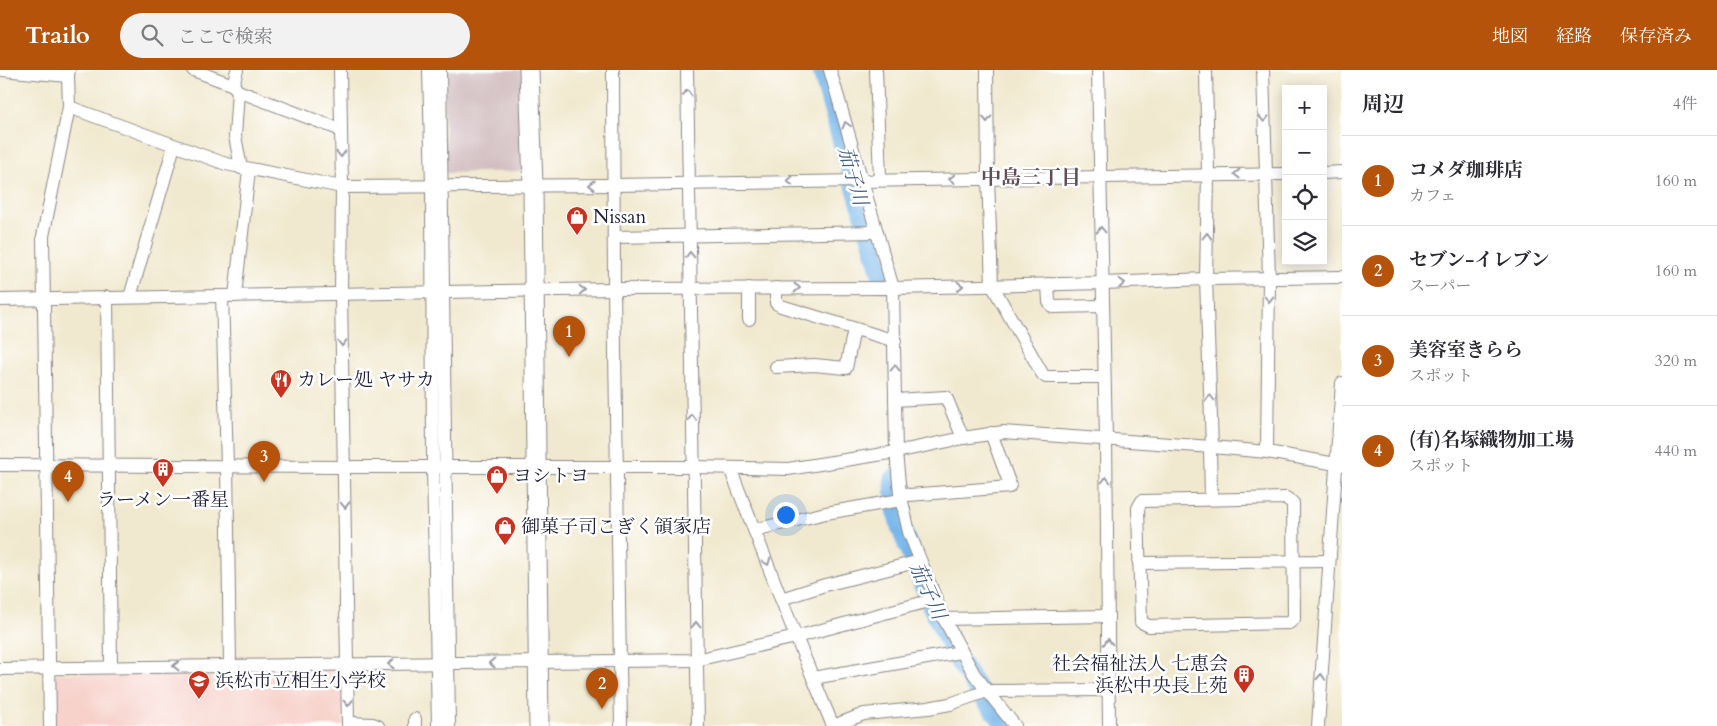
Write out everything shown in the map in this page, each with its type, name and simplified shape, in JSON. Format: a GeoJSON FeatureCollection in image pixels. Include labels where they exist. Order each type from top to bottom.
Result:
{"type":"FeatureCollection","features":[{"type":"Feature","properties":{"kind":"street"},"geometry":{"type":"LineString","coordinates":[[9,70],[68,73],[69,107],[43,236],[50,726]]}},
{"type":"Feature","properties":{"kind":"street"},"geometry":{"type":"LineString","coordinates":[[194,70],[341,130]]}},
{"type":"Feature","properties":{"kind":"street"},"geometry":{"type":"LineString","coordinates":[[230,665],[227,465],[229,296],[245,169],[235,130],[237,70]]}},
{"type":"Feature","properties":{"kind":"street"},"geometry":{"type":"LineString","coordinates":[[340,70],[341,294],[348,725],[373,724],[378,726]]}},
{"type":"Feature","properties":{"kind":"street"},"geometry":{"type":"LineString","coordinates":[[429,70],[437,186]]}},
{"type":"Feature","properties":{"kind":"street"},"geometry":{"type":"LineString","coordinates":[[440,70],[437,186],[440,466],[443,663],[449,726]]}},
{"type":"Feature","properties":{"kind":"street"},"geometry":{"type":"LineString","coordinates":[[529,70],[533,184],[539,726]]}},
{"type":"Feature","properties":{"kind":"street"},"geometry":{"type":"LineString","coordinates":[[614,70],[614,289],[621,726]]}},
{"type":"Feature","properties":{"kind":"street"},"geometry":{"type":"LineString","coordinates":[[687,70],[698,726]]}},
{"type":"Feature","properties":{"kind":"street"},"geometry":{"type":"LineString","coordinates":[[830,70],[892,288],[896,400],[893,452],[898,499],[916,562],[932,600],[944,619],[957,652],[974,674],[983,693],[1015,726]]}},
{"type":"Feature","properties":{"kind":"street"},"geometry":{"type":"LineString","coordinates":[[876,70],[880,179]]}},
{"type":"Feature","properties":{"kind":"street"},"geometry":{"type":"LineString","coordinates":[[986,70],[992,285],[1046,377],[1104,377]]}},
{"type":"Feature","properties":{"kind":"street"},"geometry":{"type":"LineString","coordinates":[[1098,70],[1106,439],[1108,726]]}},
{"type":"Feature","properties":{"kind":"street"},"geometry":{"type":"LineString","coordinates":[[1206,70],[1208,174],[1206,279],[1211,500]]}},
{"type":"Feature","properties":{"kind":"street"},"geometry":{"type":"LineString","coordinates":[[1263,70],[1269,278],[1267,452]]}},
{"type":"Feature","properties":{"kind":"street"},"geometry":{"type":"LineString","coordinates":[[69,107],[213,160],[245,169],[342,187],[533,184],[614,185],[880,179],[1282,174]]}},
{"type":"Feature","properties":{"kind":"street"},"geometry":{"type":"LineString","coordinates":[[130,297],[174,146]]}},
{"type":"Feature","properties":{"kind":"street"},"geometry":{"type":"LineString","coordinates":[[1327,173],[1342,172]]}},
{"type":"Feature","properties":{"kind":"street"},"geometry":{"type":"LineString","coordinates":[[614,237],[877,232]]}},
{"type":"Feature","properties":{"kind":"street"},"geometry":{"type":"LineString","coordinates":[[0,300],[533,292],[614,289],[892,288],[1103,284],[1206,279],[1342,276]]}},
{"type":"Feature","properties":{"kind":"street"},"geometry":{"type":"LineString","coordinates":[[1048,284],[1049,302],[1053,307],[1103,306]]}},
{"type":"Feature","properties":{"kind":"street"},"geometry":{"type":"LineString","coordinates":[[749,288],[749,319]]}},
{"type":"Feature","properties":{"kind":"street"},"geometry":{"type":"LineString","coordinates":[[776,288],[776,303],[781,306],[895,341]]}},
{"type":"Feature","properties":{"kind":"street"},"geometry":{"type":"LineString","coordinates":[[107,297],[111,667]]}},
{"type":"Feature","properties":{"kind":"street"},"geometry":{"type":"LineString","coordinates":[[776,367],[814,365],[846,368],[854,329]]}},
{"type":"Feature","properties":{"kind":"street"},"geometry":{"type":"LineString","coordinates":[[1318,726],[1328,561],[1339,464],[1342,383]]}},
{"type":"Feature","properties":{"kind":"street"},"geometry":{"type":"LineString","coordinates":[[896,400],[946,397],[963,438]]}},
{"type":"Feature","properties":{"kind":"street"},"geometry":{"type":"LineString","coordinates":[[0,465],[616,466],[788,469],[893,452],[963,438],[1020,432],[1267,452],[1339,464]]}},
{"type":"Feature","properties":{"kind":"street"},"geometry":{"type":"LineString","coordinates":[[754,530],[898,499],[908,495],[1009,487],[1010,484],[991,434]]}},
{"type":"Feature","properties":{"kind":"street"},"geometry":{"type":"LineString","coordinates":[[730,468],[833,726],[864,714],[931,708],[983,693],[1108,690]]}},
{"type":"Feature","properties":{"kind":"street"},"geometry":{"type":"LineString","coordinates":[[1286,498],[1294,503],[1295,615],[1294,619],[1289,623],[1158,626],[1144,625],[1140,620],[1138,508],[1142,500],[1211,500],[1286,498]]}},
{"type":"Feature","properties":{"kind":"street"},"geometry":{"type":"LineString","coordinates":[[1139,563],[1328,561]]}},
{"type":"Feature","properties":{"kind":"street"},"geometry":{"type":"LineString","coordinates":[[781,598],[916,562]]}},
{"type":"Feature","properties":{"kind":"street"},"geometry":{"type":"LineString","coordinates":[[0,669],[696,660],[796,637],[932,600]]}},
{"type":"Feature","properties":{"kind":"street"},"geometry":{"type":"LineString","coordinates":[[944,619],[1108,616]]}},
{"type":"Feature","properties":{"kind":"street"},"geometry":{"type":"LineString","coordinates":[[813,678],[957,652]]}},
{"type":"Feature","properties":{"kind":"street"},"geometry":{"type":"LineString","coordinates":[[438,726],[443,663]]}},
{"type":"Feature","properties":{"kind":"shaded area"},"geometry":{"type":"Polygon","coordinates":[[[444,70],[524,70],[526,171],[445,173],[444,70]]]}},
{"type":"Feature","properties":{"kind":"shaded area","name":"浜松市立相生小学校"},"geometry":{"type":"Polygon","coordinates":[[[342,669],[343,726],[55,726],[54,674],[342,669]]]}},
{"type":"Feature","properties":{"kind":"waterway","name":"茄子川"},"geometry":{"type":"LineString","coordinates":[[822,70],[884,282]]}},
{"type":"Feature","properties":{"kind":"waterway","name":"茄子川"},"geometry":{"type":"LineString","coordinates":[[894,480],[897,513],[901,528],[932,606],[964,669],[978,690],[1005,723]]}},
{"type":"Feature","properties":{"kind":"place","name":"Nissan"},"geometry":{"type":"Point","coordinates":[577,236]}},
{"type":"Feature","properties":{"kind":"place","name":"コメダ珈琲店"},"geometry":{"type":"Point","coordinates":[569,357]}},
{"type":"Feature","properties":{"kind":"place","name":"カレー処 ヤサカ"},"geometry":{"type":"Point","coordinates":[281,399]}},
{"type":"Feature","properties":{"kind":"place","name":"美容室きらら"},"geometry":{"type":"Point","coordinates":[264,482]}},
{"type":"Feature","properties":{"kind":"place","name":"ラーメン一番星"},"geometry":{"type":"Point","coordinates":[163,488]}},
{"type":"Feature","properties":{"kind":"place","name":"ヨシトヨ"},"geometry":{"type":"Point","coordinates":[497,495]}},
{"type":"Feature","properties":{"kind":"place","name":"(有)名塚織物加工場"},"geometry":{"type":"Point","coordinates":[68,502]}},
{"type":"Feature","properties":{"kind":"place","name":"御菓子司こぎく領家店"},"geometry":{"type":"Point","coordinates":[505,546]}},
{"type":"Feature","properties":{"kind":"place","name":"社会福祉法人 七恵会 浜松中央長上苑"},"geometry":{"type":"Point","coordinates":[1244,694]}},
{"type":"Feature","properties":{"kind":"place","name":"浜松市立相生小学校"},"geometry":{"type":"Point","coordinates":[199,700]}},
{"type":"Feature","properties":{"kind":"place","name":"セブン-イレブン"},"geometry":{"type":"Point","coordinates":[602,709]}},
{"type":"Feature","properties":{"kind":"district","name":"中島三丁目"},"geometry":{"type":"Point","coordinates":[1031,177]}}]}
